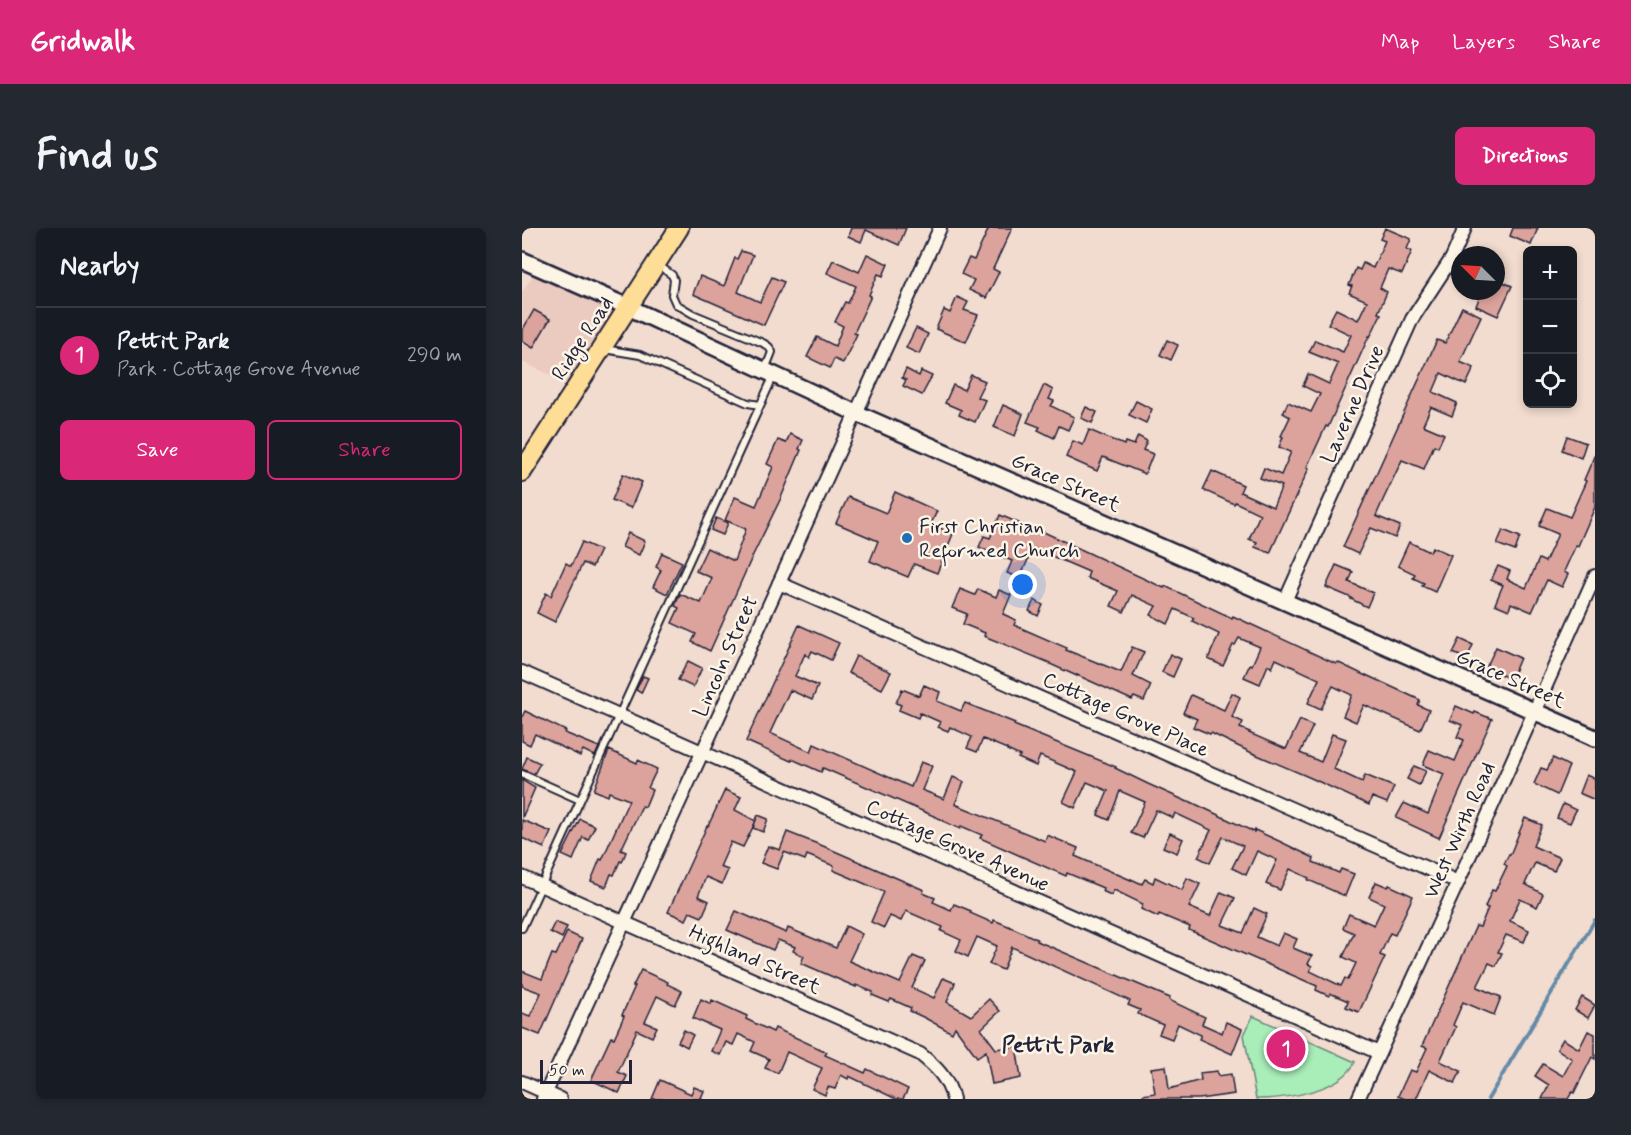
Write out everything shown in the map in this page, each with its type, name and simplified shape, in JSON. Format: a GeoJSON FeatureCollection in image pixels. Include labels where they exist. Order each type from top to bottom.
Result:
{"type":"FeatureCollection","features":[{"type":"Feature","properties":{"kind":"main road","name":"Ridge Road"},"geometry":{"type":"LineString","coordinates":[[522,472],[679,228]]}},
{"type":"Feature","properties":{"kind":"street","name":"Lincoln Street"},"geometry":{"type":"LineString","coordinates":[[545,1096],[940,228]]}},
{"type":"Feature","properties":{"kind":"street","name":"Laverne Drive"},"geometry":{"type":"LineString","coordinates":[[1284,601],[1412,319],[1452,258],[1466,228]]}},
{"type":"Feature","properties":{"kind":"street","name":"Grace Street"},"geometry":{"type":"LineString","coordinates":[[522,260],[856,413],[1595,738]]}},
{"type":"Feature","properties":{"kind":"street","name":"West Wirth Road"},"geometry":{"type":"LineString","coordinates":[[1357,1099],[1458,882],[1595,576]]}},
{"type":"Feature","properties":{"kind":"street","name":"Cottage Grove Place"},"geometry":{"type":"LineString","coordinates":[[778,583],[1458,882]]}},
{"type":"Feature","properties":{"kind":"street","name":"Cottage Grove Avenue"},"geometry":{"type":"LineString","coordinates":[[522,672],[1379,1053]]}},
{"type":"Feature","properties":{"kind":"street","name":"Highland Street"},"geometry":{"type":"LineString","coordinates":[[522,877],[920,1054],[938,1068],[950,1087],[952,1099]]}},
{"type":"Feature","properties":{"kind":"street"},"geometry":{"type":"LineString","coordinates":[[522,1082],[545,1096],[560,1099]]}},
{"type":"Feature","properties":{"kind":"lane"},"geometry":{"type":"LineString","coordinates":[[522,928],[760,405],[769,372],[772,352],[769,348],[763,343],[693,314],[676,304],[672,295],[674,280],[672,275],[656,263]]}},
{"type":"Feature","properties":{"kind":"lane"},"geometry":{"type":"LineString","coordinates":[[601,349],[640,355],[748,403],[760,405]]}},
{"type":"Feature","properties":{"kind":"lane"},"geometry":{"type":"LineString","coordinates":[[522,774],[580,800]]}},
{"type":"Feature","properties":{"kind":"shaded area"},"geometry":{"type":"Polygon","coordinates":[[[537,269],[625,308],[575,386],[522,362],[522,292],[537,269]]]}},
{"type":"Feature","properties":{"kind":"green space"},"geometry":{"type":"Polygon","coordinates":[[[1253,1016],[1355,1062],[1348,1072],[1326,1086],[1297,1095],[1256,1099],[1244,1035],[1253,1016]]]}},
{"type":"Feature","properties":{"kind":"building"},"geometry":{"type":"Polygon","coordinates":[[[851,228],[906,228],[899,245],[866,230],[861,242],[848,236],[851,228]]]}},
{"type":"Feature","properties":{"kind":"building"},"geometry":{"type":"Polygon","coordinates":[[[989,228],[1012,228],[993,269],[999,272],[986,298],[969,290],[974,280],[961,274],[969,258],[974,260],[989,228]]]}},
{"type":"Feature","properties":{"kind":"building"},"geometry":{"type":"Polygon","coordinates":[[[1385,228],[1411,239],[1407,249],[1412,251],[1402,274],[1388,269],[1380,288],[1387,292],[1378,313],[1381,314],[1328,427],[1326,426],[1270,553],[1255,547],[1257,542],[1249,539],[1260,514],[1203,490],[1212,471],[1243,485],[1240,492],[1273,507],[1282,486],[1260,478],[1264,468],[1281,475],[1291,452],[1279,447],[1283,437],[1281,436],[1290,417],[1283,413],[1288,402],[1311,412],[1320,394],[1303,386],[1308,374],[1329,384],[1338,364],[1309,352],[1315,340],[1343,352],[1351,335],[1328,324],[1336,309],[1358,320],[1367,301],[1349,293],[1352,286],[1349,285],[1356,268],[1360,270],[1363,263],[1373,268],[1385,241],[1380,239],[1385,228]]]}},
{"type":"Feature","properties":{"kind":"building"},"geometry":{"type":"Polygon","coordinates":[[[1513,228],[1538,228],[1531,245],[1510,236],[1513,228]]]}},
{"type":"Feature","properties":{"kind":"building"},"geometry":{"type":"Polygon","coordinates":[[[741,251],[753,255],[738,292],[760,302],[772,277],[784,282],[764,325],[693,294],[700,276],[724,286],[735,258],[737,259],[741,251]]]}},
{"type":"Feature","properties":{"kind":"building"},"geometry":{"type":"Polygon","coordinates":[[[867,254],[888,264],[883,276],[878,274],[869,295],[871,296],[854,333],[857,334],[843,363],[834,359],[830,368],[807,357],[817,337],[835,346],[843,326],[835,322],[856,286],[827,273],[833,260],[859,272],[867,254]]]}},
{"type":"Feature","properties":{"kind":"building"},"geometry":{"type":"Polygon","coordinates":[[[1505,283],[1512,286],[1498,316],[1476,306],[1478,300],[1505,300],[1505,283]]]}},
{"type":"Feature","properties":{"kind":"building"},"geometry":{"type":"Polygon","coordinates":[[[957,297],[968,302],[964,310],[978,315],[966,342],[936,329],[944,310],[950,313],[957,297]]]}},
{"type":"Feature","properties":{"kind":"building"},"geometry":{"type":"Polygon","coordinates":[[[1462,307],[1481,316],[1460,362],[1474,368],[1466,385],[1441,373],[1433,392],[1457,403],[1452,416],[1431,407],[1423,425],[1444,434],[1438,447],[1434,445],[1424,469],[1402,460],[1383,500],[1376,516],[1400,526],[1395,538],[1371,528],[1358,554],[1343,547],[1437,340],[1445,343],[1462,307]]]}},
{"type":"Feature","properties":{"kind":"building"},"geometry":{"type":"Polygon","coordinates":[[[534,310],[550,319],[533,348],[522,341],[522,331],[534,310]]]}},
{"type":"Feature","properties":{"kind":"building"},"geometry":{"type":"Polygon","coordinates":[[[916,328],[928,334],[919,354],[906,348],[916,328]]]}},
{"type":"Feature","properties":{"kind":"building"},"geometry":{"type":"Polygon","coordinates":[[[1167,340],[1178,345],[1171,360],[1160,355],[1167,340]]]}},
{"type":"Feature","properties":{"kind":"building"},"geometry":{"type":"Polygon","coordinates":[[[906,369],[919,376],[921,371],[932,376],[922,395],[903,386],[906,380],[902,378],[906,369]]]}},
{"type":"Feature","properties":{"kind":"building"},"geometry":{"type":"Polygon","coordinates":[[[971,375],[985,381],[977,397],[985,400],[975,422],[959,415],[961,410],[945,403],[953,385],[964,390],[971,375]]]}},
{"type":"Feature","properties":{"kind":"building"},"geometry":{"type":"Polygon","coordinates":[[[1044,385],[1053,390],[1049,399],[1054,401],[1051,406],[1074,417],[1068,430],[1059,426],[1054,438],[1038,430],[1040,427],[1027,422],[1044,385]]]}},
{"type":"Feature","properties":{"kind":"building"},"geometry":{"type":"Polygon","coordinates":[[[1136,401],[1152,409],[1146,423],[1129,415],[1136,401]]]}},
{"type":"Feature","properties":{"kind":"building"},"geometry":{"type":"Polygon","coordinates":[[[1003,405],[1023,414],[1015,436],[994,427],[1003,405]]]}},
{"type":"Feature","properties":{"kind":"building"},"geometry":{"type":"Polygon","coordinates":[[[1086,407],[1097,412],[1092,423],[1081,418],[1086,407]]]}},
{"type":"Feature","properties":{"kind":"building"},"geometry":{"type":"Polygon","coordinates":[[[1089,430],[1124,445],[1125,442],[1134,445],[1138,436],[1147,441],[1143,450],[1153,454],[1145,474],[1103,457],[1097,471],[1066,457],[1073,441],[1083,445],[1089,430]]]}},
{"type":"Feature","properties":{"kind":"building"},"geometry":{"type":"Polygon","coordinates":[[[790,434],[803,440],[799,449],[801,450],[710,651],[692,642],[696,634],[672,623],[679,608],[675,606],[680,594],[701,603],[712,578],[696,571],[707,548],[734,561],[746,529],[725,520],[735,497],[756,506],[773,467],[767,464],[778,440],[786,443],[790,434]]]}},
{"type":"Feature","properties":{"kind":"building"},"geometry":{"type":"Polygon","coordinates":[[[1567,436],[1586,443],[1581,458],[1562,450],[1567,436]]]}},
{"type":"Feature","properties":{"kind":"building"},"geometry":{"type":"Polygon","coordinates":[[[1595,454],[1595,507],[1566,567],[1564,572],[1568,574],[1562,587],[1547,580],[1532,612],[1511,603],[1509,610],[1495,604],[1503,585],[1491,580],[1498,566],[1510,571],[1507,579],[1526,588],[1539,559],[1545,562],[1558,534],[1539,526],[1547,508],[1570,517],[1595,454]]]}},
{"type":"Feature","properties":{"kind":"building"},"geometry":{"type":"Polygon","coordinates":[[[623,474],[642,482],[631,508],[612,500],[623,474]]]}},
{"type":"Feature","properties":{"kind":"building"},"geometry":{"type":"Polygon","coordinates":[[[895,492],[937,511],[931,524],[953,534],[937,573],[914,564],[908,577],[870,561],[878,541],[836,523],[848,497],[886,513],[895,492]]]}},
{"type":"Feature","properties":{"kind":"building"},"geometry":{"type":"Polygon","coordinates":[[[1000,515],[1032,529],[1033,527],[1164,588],[1165,586],[1232,618],[1233,616],[1420,700],[1418,705],[1429,710],[1420,730],[1364,705],[1356,722],[1343,716],[1352,695],[1333,686],[1321,709],[1308,703],[1319,679],[1276,659],[1272,668],[1268,665],[1260,684],[1244,677],[1260,647],[1239,638],[1223,666],[1208,659],[1219,634],[1192,621],[1194,618],[1175,609],[1168,624],[1151,615],[1156,606],[1132,595],[1124,612],[1111,606],[1118,591],[1087,578],[1089,572],[1033,548],[1020,578],[1007,573],[1012,561],[979,547],[984,536],[990,538],[1000,515]]]}},
{"type":"Feature","properties":{"kind":"building"},"geometry":{"type":"Polygon","coordinates":[[[716,518],[728,523],[723,535],[711,530],[716,518]]]}},
{"type":"Feature","properties":{"kind":"building"},"geometry":{"type":"Polygon","coordinates":[[[1503,530],[1520,537],[1515,551],[1497,544],[1503,530]]]}},
{"type":"Feature","properties":{"kind":"building"},"geometry":{"type":"Polygon","coordinates":[[[628,533],[645,541],[639,555],[622,547],[628,533]]]}},
{"type":"Feature","properties":{"kind":"building"},"geometry":{"type":"Polygon","coordinates":[[[582,542],[600,550],[592,567],[583,563],[555,622],[537,613],[546,593],[551,596],[566,563],[571,566],[582,542]]]}},
{"type":"Feature","properties":{"kind":"building"},"geometry":{"type":"Polygon","coordinates":[[[1409,542],[1430,552],[1433,547],[1451,555],[1435,592],[1422,586],[1424,583],[1413,578],[1415,574],[1398,566],[1409,542]]]}},
{"type":"Feature","properties":{"kind":"building"},"geometry":{"type":"Polygon","coordinates":[[[662,553],[682,562],[667,594],[653,587],[661,570],[656,567],[662,553]]]}},
{"type":"Feature","properties":{"kind":"building"},"geometry":{"type":"Polygon","coordinates":[[[1336,565],[1353,572],[1349,582],[1373,593],[1367,607],[1326,587],[1336,565]]]}},
{"type":"Feature","properties":{"kind":"building"},"geometry":{"type":"Polygon","coordinates":[[[960,589],[975,595],[978,589],[996,597],[999,590],[1011,595],[1003,614],[1016,620],[1014,625],[1067,648],[1066,650],[1121,672],[1132,647],[1144,652],[1133,676],[1151,685],[1144,701],[1134,697],[1132,700],[984,636],[985,633],[963,624],[967,614],[952,608],[960,589]]]}},
{"type":"Feature","properties":{"kind":"building"},"geometry":{"type":"Polygon","coordinates":[[[1034,600],[1043,605],[1038,616],[1029,611],[1034,600]]]}},
{"type":"Feature","properties":{"kind":"building"},"geometry":{"type":"Polygon","coordinates":[[[799,625],[839,643],[831,660],[812,651],[809,657],[805,654],[795,676],[818,686],[812,700],[790,690],[770,733],[811,752],[814,744],[911,787],[921,762],[932,766],[922,790],[944,799],[953,777],[964,782],[955,804],[1045,841],[1047,835],[1078,848],[1075,856],[1142,884],[1145,879],[1153,883],[1155,877],[1182,890],[1187,878],[1200,884],[1189,907],[1210,916],[1221,892],[1235,898],[1222,925],[1243,933],[1254,908],[1267,914],[1257,937],[1277,946],[1283,933],[1297,939],[1293,948],[1312,956],[1308,964],[1312,966],[1310,971],[1341,986],[1345,978],[1348,980],[1356,963],[1343,957],[1354,933],[1343,928],[1349,914],[1374,925],[1384,904],[1369,897],[1376,882],[1413,896],[1395,935],[1390,933],[1380,955],[1385,957],[1359,1012],[1346,1007],[1348,1001],[1316,990],[1317,986],[1189,930],[1190,927],[1141,909],[1143,904],[1114,890],[1111,895],[1102,891],[1103,888],[1067,873],[1066,876],[980,838],[982,835],[961,826],[960,829],[823,768],[821,772],[746,741],[799,625]]]}},
{"type":"Feature","properties":{"kind":"building"},"geometry":{"type":"Polygon","coordinates":[[[1460,639],[1473,645],[1467,659],[1453,653],[1460,639]]]}},
{"type":"Feature","properties":{"kind":"building"},"geometry":{"type":"Polygon","coordinates":[[[1496,647],[1520,658],[1511,679],[1486,668],[1496,647]]]}},
{"type":"Feature","properties":{"kind":"building"},"geometry":{"type":"Polygon","coordinates":[[[1170,654],[1181,659],[1173,677],[1162,672],[1170,654]]]}},
{"type":"Feature","properties":{"kind":"building"},"geometry":{"type":"Polygon","coordinates":[[[856,656],[891,672],[882,689],[848,673],[856,656]]]}},
{"type":"Feature","properties":{"kind":"building"},"geometry":{"type":"Polygon","coordinates":[[[688,661],[702,668],[693,687],[678,680],[688,661]]]}},
{"type":"Feature","properties":{"kind":"building"},"geometry":{"type":"Polygon","coordinates":[[[643,676],[648,678],[641,693],[636,690],[643,676]]]}},
{"type":"Feature","properties":{"kind":"building"},"geometry":{"type":"Polygon","coordinates":[[[924,685],[940,692],[937,701],[961,711],[965,703],[1015,723],[1014,725],[1116,767],[1148,784],[1281,842],[1314,858],[1313,862],[1339,873],[1341,869],[1354,874],[1345,896],[1308,880],[1309,878],[1290,869],[1280,890],[1266,884],[1277,860],[1257,851],[1246,875],[1232,868],[1243,846],[1223,837],[1210,863],[1198,857],[1211,830],[1175,813],[1173,818],[1156,810],[1143,838],[1131,833],[1145,802],[1120,791],[1109,820],[1098,815],[1108,791],[1087,782],[1075,808],[1063,802],[1077,772],[1040,756],[1036,766],[1018,758],[1020,756],[1007,749],[983,739],[977,752],[967,748],[972,737],[950,727],[948,731],[938,727],[940,722],[920,713],[918,718],[899,710],[901,705],[896,703],[902,689],[919,696],[924,685]]]}},
{"type":"Feature","properties":{"kind":"building"},"geometry":{"type":"Polygon","coordinates":[[[1232,693],[1240,697],[1232,717],[1243,722],[1240,728],[1286,749],[1300,720],[1313,726],[1300,753],[1321,762],[1332,734],[1346,739],[1334,769],[1362,782],[1365,775],[1394,787],[1387,803],[1372,797],[1369,805],[1211,733],[1193,727],[1197,719],[1183,713],[1191,695],[1224,710],[1232,693]]]}},
{"type":"Feature","properties":{"kind":"building"},"geometry":{"type":"Polygon","coordinates":[[[1456,706],[1492,719],[1439,838],[1396,818],[1404,803],[1428,814],[1444,774],[1423,765],[1429,750],[1455,761],[1464,740],[1457,737],[1462,725],[1450,720],[1456,706]]]}},
{"type":"Feature","properties":{"kind":"building"},"geometry":{"type":"Polygon","coordinates":[[[525,711],[566,731],[565,733],[599,747],[595,756],[583,750],[580,756],[535,734],[530,745],[522,741],[522,717],[525,711]]]}},
{"type":"Feature","properties":{"kind":"building"},"geometry":{"type":"Polygon","coordinates":[[[609,750],[657,769],[648,788],[652,790],[645,807],[642,806],[621,850],[626,852],[622,862],[620,861],[614,875],[611,874],[606,887],[591,881],[629,800],[609,792],[608,796],[594,790],[609,750]]]}},
{"type":"Feature","properties":{"kind":"building"},"geometry":{"type":"Polygon","coordinates":[[[527,757],[540,763],[534,774],[522,769],[527,757]]]}},
{"type":"Feature","properties":{"kind":"building"},"geometry":{"type":"Polygon","coordinates":[[[1553,758],[1569,766],[1557,795],[1534,784],[1541,768],[1547,770],[1553,758]]]}},
{"type":"Feature","properties":{"kind":"building"},"geometry":{"type":"Polygon","coordinates":[[[1414,766],[1426,771],[1419,785],[1407,779],[1414,766]]]}},
{"type":"Feature","properties":{"kind":"building"},"geometry":{"type":"Polygon","coordinates":[[[1586,775],[1595,779],[1595,800],[1579,793],[1586,775]]]}},
{"type":"Feature","properties":{"kind":"building"},"geometry":{"type":"Polygon","coordinates":[[[522,780],[535,788],[522,818],[522,780]]]}},
{"type":"Feature","properties":{"kind":"building"},"geometry":{"type":"Polygon","coordinates":[[[725,790],[741,797],[735,810],[756,821],[743,847],[731,842],[720,867],[728,870],[722,884],[706,877],[698,896],[709,901],[702,917],[690,912],[686,920],[668,912],[725,790]]]}},
{"type":"Feature","properties":{"kind":"building"},"geometry":{"type":"Polygon","coordinates":[[[1563,804],[1576,810],[1570,823],[1557,818],[1563,804]]]}},
{"type":"Feature","properties":{"kind":"building"},"geometry":{"type":"Polygon","coordinates":[[[758,815],[768,819],[763,832],[753,828],[758,815]]]}},
{"type":"Feature","properties":{"kind":"building"},"geometry":{"type":"Polygon","coordinates":[[[1525,818],[1542,825],[1533,846],[1560,858],[1554,871],[1535,863],[1525,884],[1543,894],[1537,907],[1520,899],[1510,921],[1529,930],[1524,942],[1506,935],[1498,952],[1502,953],[1496,966],[1489,963],[1477,987],[1501,997],[1494,1015],[1463,1002],[1453,1025],[1456,1027],[1440,1061],[1461,1071],[1455,1083],[1429,1070],[1416,1099],[1405,1099],[1398,1096],[1410,1070],[1416,1072],[1427,1048],[1422,1046],[1476,926],[1480,927],[1492,890],[1495,891],[1507,866],[1504,864],[1525,818]]]}},
{"type":"Feature","properties":{"kind":"building"},"geometry":{"type":"Polygon","coordinates":[[[580,819],[595,826],[588,840],[583,837],[573,860],[562,855],[580,819]]]}},
{"type":"Feature","properties":{"kind":"building"},"geometry":{"type":"Polygon","coordinates":[[[522,820],[551,832],[544,848],[522,838],[522,820]]]}},
{"type":"Feature","properties":{"kind":"building"},"geometry":{"type":"Polygon","coordinates":[[[787,832],[924,890],[923,893],[935,898],[933,902],[951,910],[954,904],[993,923],[994,920],[1170,998],[1169,1000],[1205,1017],[1202,1024],[1222,1033],[1226,1022],[1242,1029],[1232,1054],[1199,1039],[1201,1035],[1178,1024],[1172,1039],[1159,1034],[1163,1025],[1138,1014],[1140,1010],[1128,1005],[1130,1001],[1012,947],[1003,970],[989,964],[997,946],[977,937],[968,957],[956,951],[961,940],[941,931],[943,927],[906,911],[901,921],[890,916],[884,928],[871,922],[884,892],[833,870],[834,866],[807,855],[805,860],[784,852],[777,869],[761,863],[768,846],[780,850],[787,832]]]}},
{"type":"Feature","properties":{"kind":"building"},"geometry":{"type":"Polygon","coordinates":[[[1170,833],[1183,839],[1177,853],[1163,847],[1170,833]]]}},
{"type":"Feature","properties":{"kind":"building"},"geometry":{"type":"Polygon","coordinates":[[[736,911],[786,933],[788,928],[836,948],[846,926],[862,934],[849,961],[900,983],[913,956],[925,961],[912,988],[934,998],[943,978],[955,983],[947,1002],[971,1016],[989,999],[1000,1011],[981,1029],[996,1049],[1016,1046],[1021,1078],[992,1084],[986,1051],[977,1057],[955,1027],[952,1033],[910,1011],[911,1008],[891,999],[889,1002],[872,995],[873,992],[801,963],[804,956],[793,951],[795,947],[778,940],[773,950],[727,930],[736,911]]]}},
{"type":"Feature","properties":{"kind":"building"},"geometry":{"type":"Polygon","coordinates":[[[555,922],[567,927],[562,938],[550,932],[555,922]]]}},
{"type":"Feature","properties":{"kind":"building"},"geometry":{"type":"Polygon","coordinates":[[[567,932],[582,939],[540,1035],[522,1028],[522,1013],[530,1016],[541,993],[522,986],[522,971],[542,979],[552,954],[556,955],[567,932]]]}},
{"type":"Feature","properties":{"kind":"building"},"geometry":{"type":"Polygon","coordinates":[[[641,970],[682,991],[675,1005],[657,996],[645,1022],[657,1027],[652,1037],[637,1030],[618,1072],[627,1076],[619,1093],[591,1080],[611,1037],[614,1038],[624,1016],[622,1015],[641,970]]]}},
{"type":"Feature","properties":{"kind":"building"},"geometry":{"type":"Polygon","coordinates":[[[1582,997],[1595,1005],[1588,1018],[1575,1010],[1582,997]]]}},
{"type":"Feature","properties":{"kind":"building"},"geometry":{"type":"Polygon","coordinates":[[[701,999],[711,1004],[712,1000],[747,1016],[746,1019],[773,1032],[775,1028],[827,1052],[825,1055],[865,1073],[867,1069],[908,1089],[903,1099],[896,1099],[849,1076],[848,1079],[841,1075],[835,1089],[828,1087],[825,1095],[812,1089],[822,1068],[787,1052],[778,1073],[765,1068],[769,1059],[751,1051],[755,1042],[738,1034],[733,1045],[726,1042],[720,1055],[711,1051],[720,1030],[693,1018],[701,999]]]}},
{"type":"Feature","properties":{"kind":"building"},"geometry":{"type":"Polygon","coordinates":[[[684,1030],[693,1035],[687,1047],[678,1042],[684,1030]]]}},
{"type":"Feature","properties":{"kind":"building"},"geometry":{"type":"Polygon","coordinates":[[[1588,1031],[1595,1034],[1595,1059],[1592,1057],[1574,1093],[1572,1092],[1568,1099],[1542,1099],[1549,1085],[1535,1076],[1543,1064],[1563,1076],[1572,1059],[1557,1049],[1563,1039],[1579,1049],[1588,1031]]]}},
{"type":"Feature","properties":{"kind":"building"},"geometry":{"type":"Polygon","coordinates":[[[1166,1066],[1169,1089],[1201,1080],[1200,1073],[1217,1071],[1218,1076],[1231,1074],[1234,1094],[1199,1099],[1143,1099],[1143,1095],[1155,1093],[1151,1068],[1166,1066]]]}},
{"type":"Feature","properties":{"kind":"building"},"geometry":{"type":"Polygon","coordinates":[[[660,1080],[691,1094],[694,1087],[704,1091],[701,1098],[703,1099],[652,1099],[660,1080]]]}},
{"type":"Feature","properties":{"kind":"waterway"},"geometry":{"type":"LineString","coordinates":[[1488,1099],[1595,920]]}},
{"type":"Feature","properties":{"kind":"place","name":"First Christian Reformed Church"},"geometry":{"type":"Point","coordinates":[907,538]}},
{"type":"Feature","properties":{"kind":"place","name":"Pettit Park"},"geometry":{"type":"Point","coordinates":[1286,1049]}},
{"type":"Feature","properties":{"kind":"district","name":"Pettit Park"},"geometry":{"type":"Point","coordinates":[1058,1044]}}]}
